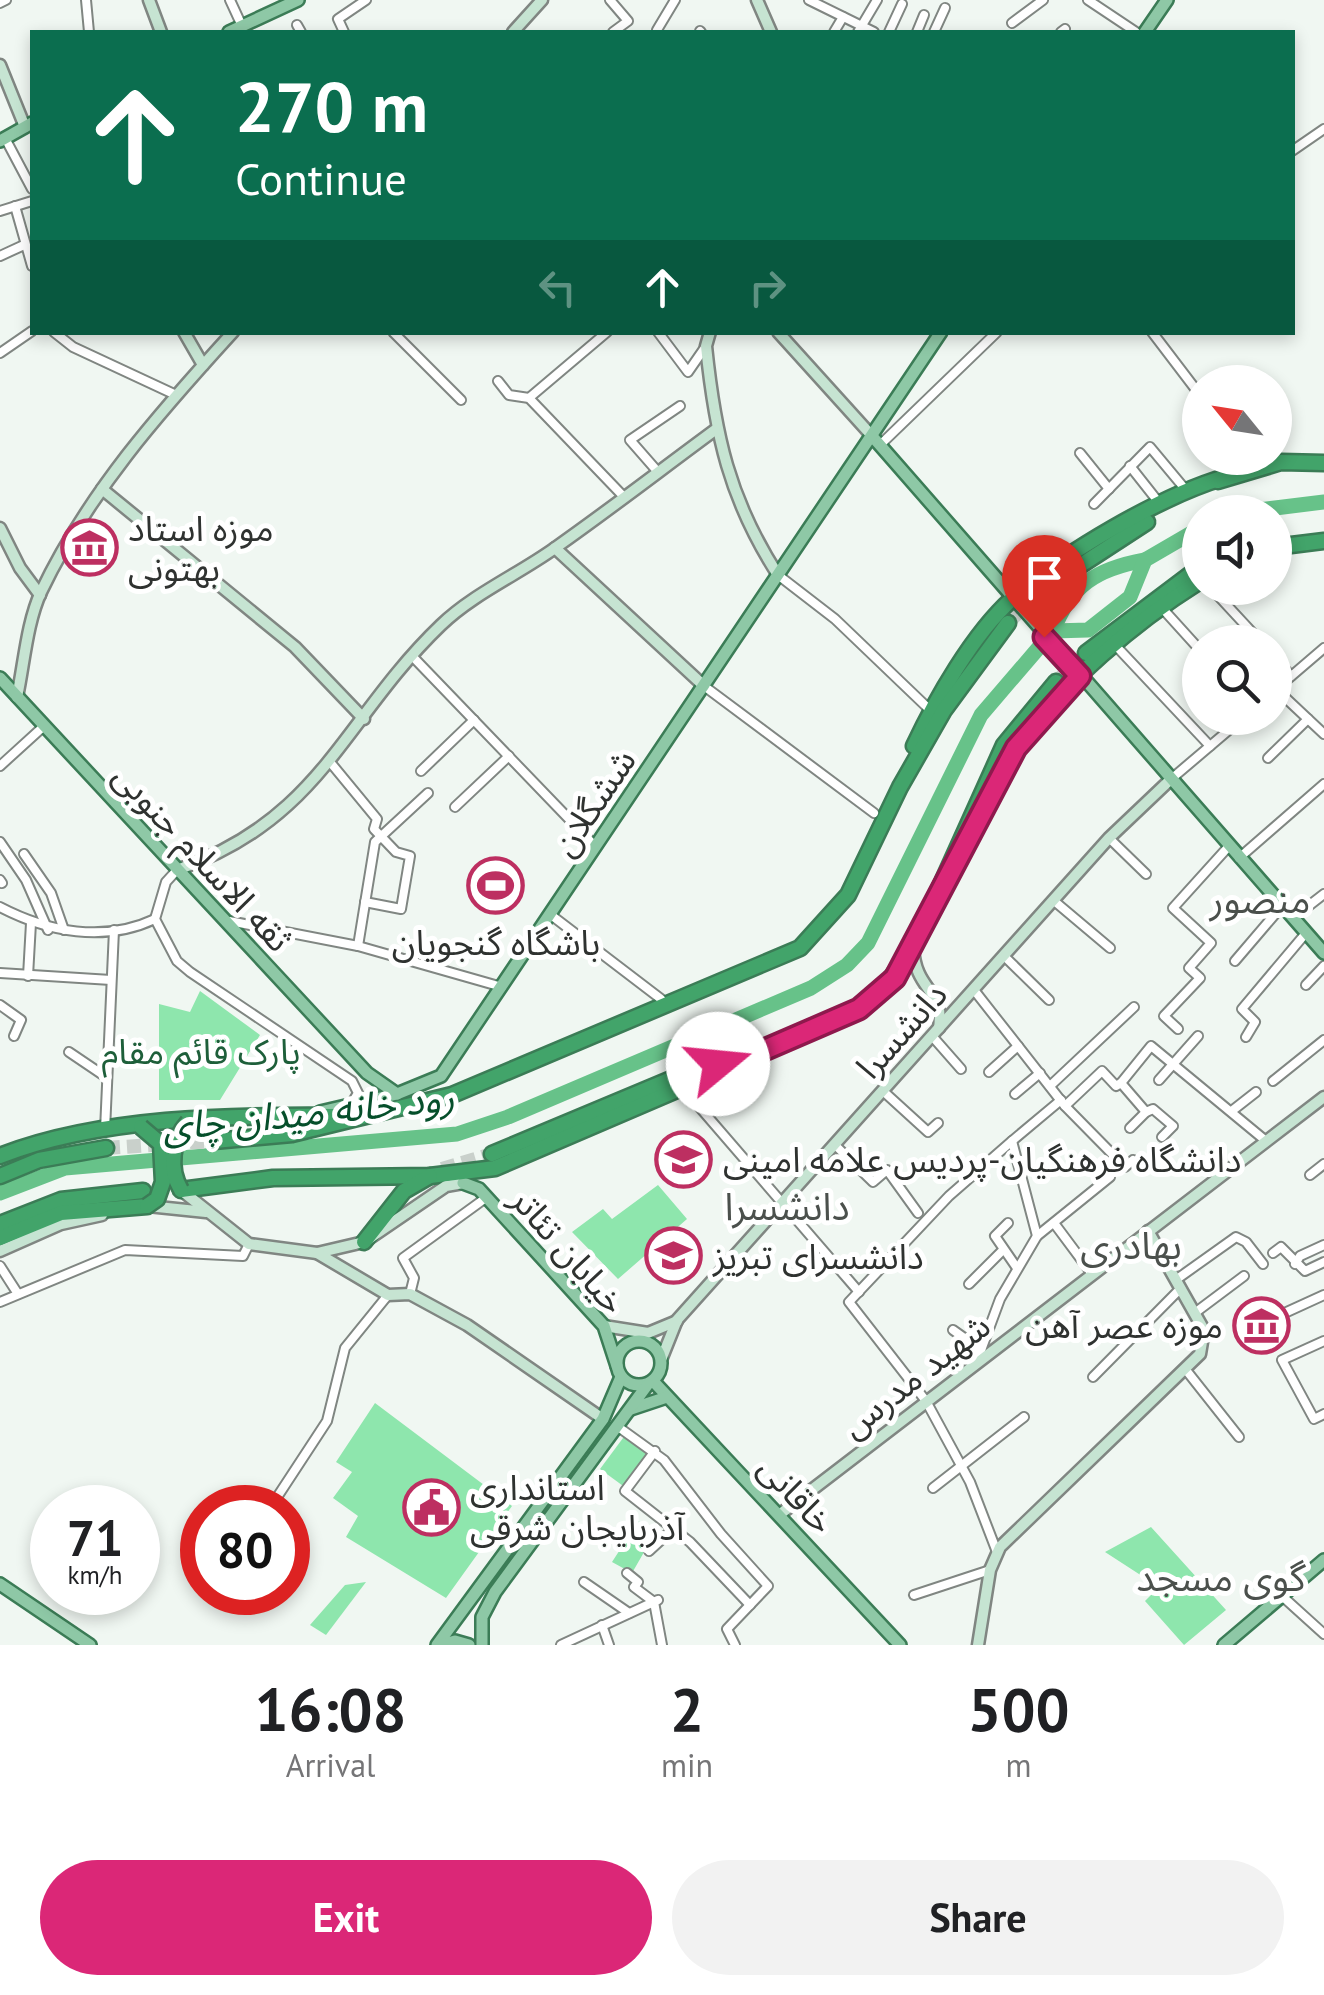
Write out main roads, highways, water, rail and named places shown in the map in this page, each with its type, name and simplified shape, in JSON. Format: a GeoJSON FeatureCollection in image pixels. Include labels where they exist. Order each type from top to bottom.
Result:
{"type":"FeatureCollection","features":[{"type":"Feature","properties":{"kind":"highway"},"geometry":{"type":"LineString","coordinates":[[1292,462],[1324,463]]}},
{"type":"Feature","properties":{"kind":"highway"},"geometry":{"type":"LineString","coordinates":[[1035,595],[1229,475]]}},
{"type":"Feature","properties":{"kind":"highway"},"geometry":{"type":"LineString","coordinates":[[900,787],[930,710],[1010,600],[1061,562],[1185,488],[1225,477]]}},
{"type":"Feature","properties":{"kind":"highway"},"geometry":{"type":"LineString","coordinates":[[1292,546],[1324,541]]}},
{"type":"Feature","properties":{"kind":"highway"},"geometry":{"type":"LineString","coordinates":[[1086,653],[1182,581]]}},
{"type":"Feature","properties":{"kind":"highway"},"geometry":{"type":"LineString","coordinates":[[188,1122],[174,1143],[175,1181],[181,1190],[292,1177],[430,1176],[495,1168],[859,1009],[895,978],[914,947],[953,864],[1016,748],[1080,676],[1182,594]]}},
{"type":"Feature","properties":{"kind":"highway"},"geometry":{"type":"LineString","coordinates":[[0,1156],[45,1138],[105,1130],[408,1110],[800,948],[848,895],[900,787],[944,710],[1008,623]]}},
{"type":"Feature","properties":{"kind":"highway"},"geometry":{"type":"LineString","coordinates":[[953,864],[966,823],[1004,745],[1056,682]]}},
{"type":"Feature","properties":{"kind":"highway"},"geometry":{"type":"LineString","coordinates":[[492,1154],[688,1072],[748,1057]]}},
{"type":"Feature","properties":{"kind":"highway"},"geometry":{"type":"LineString","coordinates":[[214,1141],[292,1134],[351,1111]]}},
{"type":"Feature","properties":{"kind":"highway"},"geometry":{"type":"LineString","coordinates":[[0,1224],[61,1200],[156,1198],[164,1164],[161,1144],[141,1127]]}},
{"type":"Feature","properties":{"kind":"highway"},"geometry":{"type":"LineString","coordinates":[[0,1176],[40,1160],[106,1148]]}},
{"type":"Feature","properties":{"kind":"highway"},"geometry":{"type":"LineString","coordinates":[[364,1242],[404,1191],[430,1176]]}},
{"type":"Feature","properties":{"kind":"highway"},"geometry":{"type":"LineString","coordinates":[[0,1238],[61,1213],[145,1198]]}},
{"type":"Feature","properties":{"kind":"main road"},"geometry":{"type":"LineString","coordinates":[[149,0],[159,30]]}},
{"type":"Feature","properties":{"kind":"main road"},"geometry":{"type":"LineString","coordinates":[[233,30],[298,0]]}},
{"type":"Feature","properties":{"kind":"main road"},"geometry":{"type":"LineString","coordinates":[[515,30],[542,0]]}},
{"type":"Feature","properties":{"kind":"main road"},"geometry":{"type":"LineString","coordinates":[[757,0],[770,30]]}},
{"type":"Feature","properties":{"kind":"main road"},"geometry":{"type":"LineString","coordinates":[[1146,30],[1166,1]]}},
{"type":"Feature","properties":{"kind":"main road"},"geometry":{"type":"LineString","coordinates":[[0,66],[29,125],[3,139]]}},
{"type":"Feature","properties":{"kind":"main road"},"geometry":{"type":"LineString","coordinates":[[186,335],[203,365]]}},
{"type":"Feature","properties":{"kind":"main road"},"geometry":{"type":"LineString","coordinates":[[17,697],[40,595],[102,489],[176,395],[230,335]]}},
{"type":"Feature","properties":{"kind":"main road"},"geometry":{"type":"LineString","coordinates":[[709,335],[706,346],[715,430],[737,502],[778,575]]}},
{"type":"Feature","properties":{"kind":"main road"},"geometry":{"type":"LineString","coordinates":[[781,335],[1324,953]]}},
{"type":"Feature","properties":{"kind":"main road","name":"ششگلان"},"geometry":{"type":"LineString","coordinates":[[351,1111],[442,1076],[778,575],[876,441],[940,335]]}},
{"type":"Feature","properties":{"kind":"main road"},"geometry":{"type":"LineString","coordinates":[[177,870],[208,859],[264,827],[312,785],[442,624],[555,548],[715,430]]}},
{"type":"Feature","properties":{"kind":"main road"},"geometry":{"type":"LineString","coordinates":[[102,489],[295,647],[364,719]]}},
{"type":"Feature","properties":{"kind":"main road"},"geometry":{"type":"LineString","coordinates":[[0,528],[20,568],[40,595]]}},
{"type":"Feature","properties":{"kind":"main road"},"geometry":{"type":"LineString","coordinates":[[555,548],[704,686]]}},
{"type":"Feature","properties":{"kind":"main road","name":"ثقه الاسلام جنوبی"},"geometry":{"type":"LineString","coordinates":[[0,679],[367,1072],[397,1094]]}},
{"type":"Feature","properties":{"kind":"main road","name":"دانشسرا"},"geometry":{"type":"LineString","coordinates":[[661,1360],[678,1320],[1109,838],[1170,780]]}},
{"type":"Feature","properties":{"kind":"main road"},"geometry":{"type":"LineString","coordinates":[[914,947],[914,970],[938,1000],[936,1032]]}},
{"type":"Feature","properties":{"kind":"main road","name":"شهید مدرس"},"geometry":{"type":"LineString","coordinates":[[779,1514],[979,1356],[1324,1097]]}},
{"type":"Feature","properties":{"kind":"main road"},"geometry":{"type":"LineString","coordinates":[[317,1254],[364,1242],[446,1186],[464,1183]]}},
{"type":"Feature","properties":{"kind":"main road","name":"خیابان تئاتر"},"geometry":{"type":"LineString","coordinates":[[464,1183],[486,1197],[604,1326],[619,1371]]}},
{"type":"Feature","properties":{"kind":"main road"},"geometry":{"type":"LineString","coordinates":[[181,1190],[250,1244],[317,1254],[388,1295],[410,1294],[467,1325],[603,1418]]}},
{"type":"Feature","properties":{"kind":"main road"},"geometry":{"type":"LineString","coordinates":[[0,1251],[61,1224],[145,1198],[207,1212]]}},
{"type":"Feature","properties":{"kind":"main road"},"geometry":{"type":"LineString","coordinates":[[978,1645],[990,1570],[997,1552],[1200,1354],[1204,1342],[1196,1312],[1148,1231]]}},
{"type":"Feature","properties":{"kind":"main road"},"geometry":{"type":"LineString","coordinates":[[604,1326],[648,1332],[678,1320]]}},
{"type":"Feature","properties":{"kind":"main road"},"geometry":{"type":"LineString","coordinates":[[439,1645],[603,1418],[622,1350],[636,1341],[653,1346],[661,1360],[650,1382],[495,1592],[481,1624],[482,1645]]}},
{"type":"Feature","properties":{"kind":"main road"},"geometry":{"type":"LineString","coordinates":[[619,1371],[636,1385],[650,1382]]}},
{"type":"Feature","properties":{"kind":"main road","name":"خاقانی"},"geometry":{"type":"LineString","coordinates":[[650,1382],[900,1645]]}},
{"type":"Feature","properties":{"kind":"main road"},"geometry":{"type":"LineString","coordinates":[[628,1412],[667,1397]]}},
{"type":"Feature","properties":{"kind":"main road"},"geometry":{"type":"LineString","coordinates":[[1224,1645],[1324,1560]]}},
{"type":"Feature","properties":{"kind":"main road"},"geometry":{"type":"LineString","coordinates":[[0,1584],[90,1645]]}},
{"type":"Feature","properties":{"kind":"main road"},"geometry":{"type":"LineString","coordinates":[[463,1610],[466,1624],[481,1624]]}},
{"type":"Feature","properties":{"kind":"main road"},"geometry":{"type":"LineString","coordinates":[[439,1645],[455,1641],[469,1645]]}},
{"type":"Feature","properties":{"kind":"waterway","name":"رود خانه میدان چای"},"geometry":{"type":"LineString","coordinates":[[1292,506],[1324,502]]}},
{"type":"Feature","properties":{"kind":"waterway","name":"رود خانه میدان چای"},"geometry":{"type":"LineString","coordinates":[[0,1193],[65,1168],[457,1134],[508,1117],[811,988],[847,965],[868,943],[981,715],[1053,631],[1088,630],[1130,597],[1145,560],[1182,538]]}},
{"type":"Feature","properties":{"kind":"waterway"},"geometry":{"type":"LineString","coordinates":[[1053,631],[1068,602],[1087,582],[1112,568],[1145,560]]}},
{"type":"Feature","properties":{"kind":"tunnel"},"geometry":{"type":"LineString","coordinates":[[1008,623],[1035,595]]}},
{"type":"Feature","properties":{"kind":"tunnel"},"geometry":{"type":"LineString","coordinates":[[1056,682],[1086,653]]}},
{"type":"Feature","properties":{"kind":"tunnel"},"geometry":{"type":"LineString","coordinates":[[106,1148],[214,1141]]}},
{"type":"Feature","properties":{"kind":"tunnel"},"geometry":{"type":"LineString","coordinates":[[442,1169],[492,1154]]}},
{"type":"Feature","properties":{"kind":"place","name":"موزه استاد بهتونی"},"geometry":{"type":"Point","coordinates":[89,548]}},
{"type":"Feature","properties":{"kind":"place","name":"باشگاه گنجویان"},"geometry":{"type":"Point","coordinates":[496,886]}},
{"type":"Feature","properties":{"kind":"place","name":"دانشگاه فرهنگیان-پردیس علامه امینی"},"geometry":{"type":"Point","coordinates":[684,1159]}},
{"type":"Feature","properties":{"kind":"place","name":"دانشسرای تبریز"},"geometry":{"type":"Point","coordinates":[674,1256]}},
{"type":"Feature","properties":{"kind":"place","name":"موزه عصر آهن"},"geometry":{"type":"Point","coordinates":[1262,1325]}},
{"type":"Feature","properties":{"kind":"place","name":"استانداری آذربایجان شرقی"},"geometry":{"type":"Point","coordinates":[431,1507]}},
{"type":"Feature","properties":{"kind":"district","name":"منصور"},"geometry":{"type":"Point","coordinates":[1260,898]}},
{"type":"Feature","properties":{"kind":"district","name":"دانشسرا"},"geometry":{"type":"Point","coordinates":[787,1205]}},
{"type":"Feature","properties":{"kind":"district","name":"بهادری"},"geometry":{"type":"Point","coordinates":[1131,1244]}},
{"type":"Feature","properties":{"kind":"district","name":"گوی مسجد"},"geometry":{"type":"Point","coordinates":[1221,1576]}},
{"type":"Feature","properties":{"kind":"park label","name":"پارک قائم مقام"},"geometry":{"type":"Point","coordinates":[201,1051]}}]}
